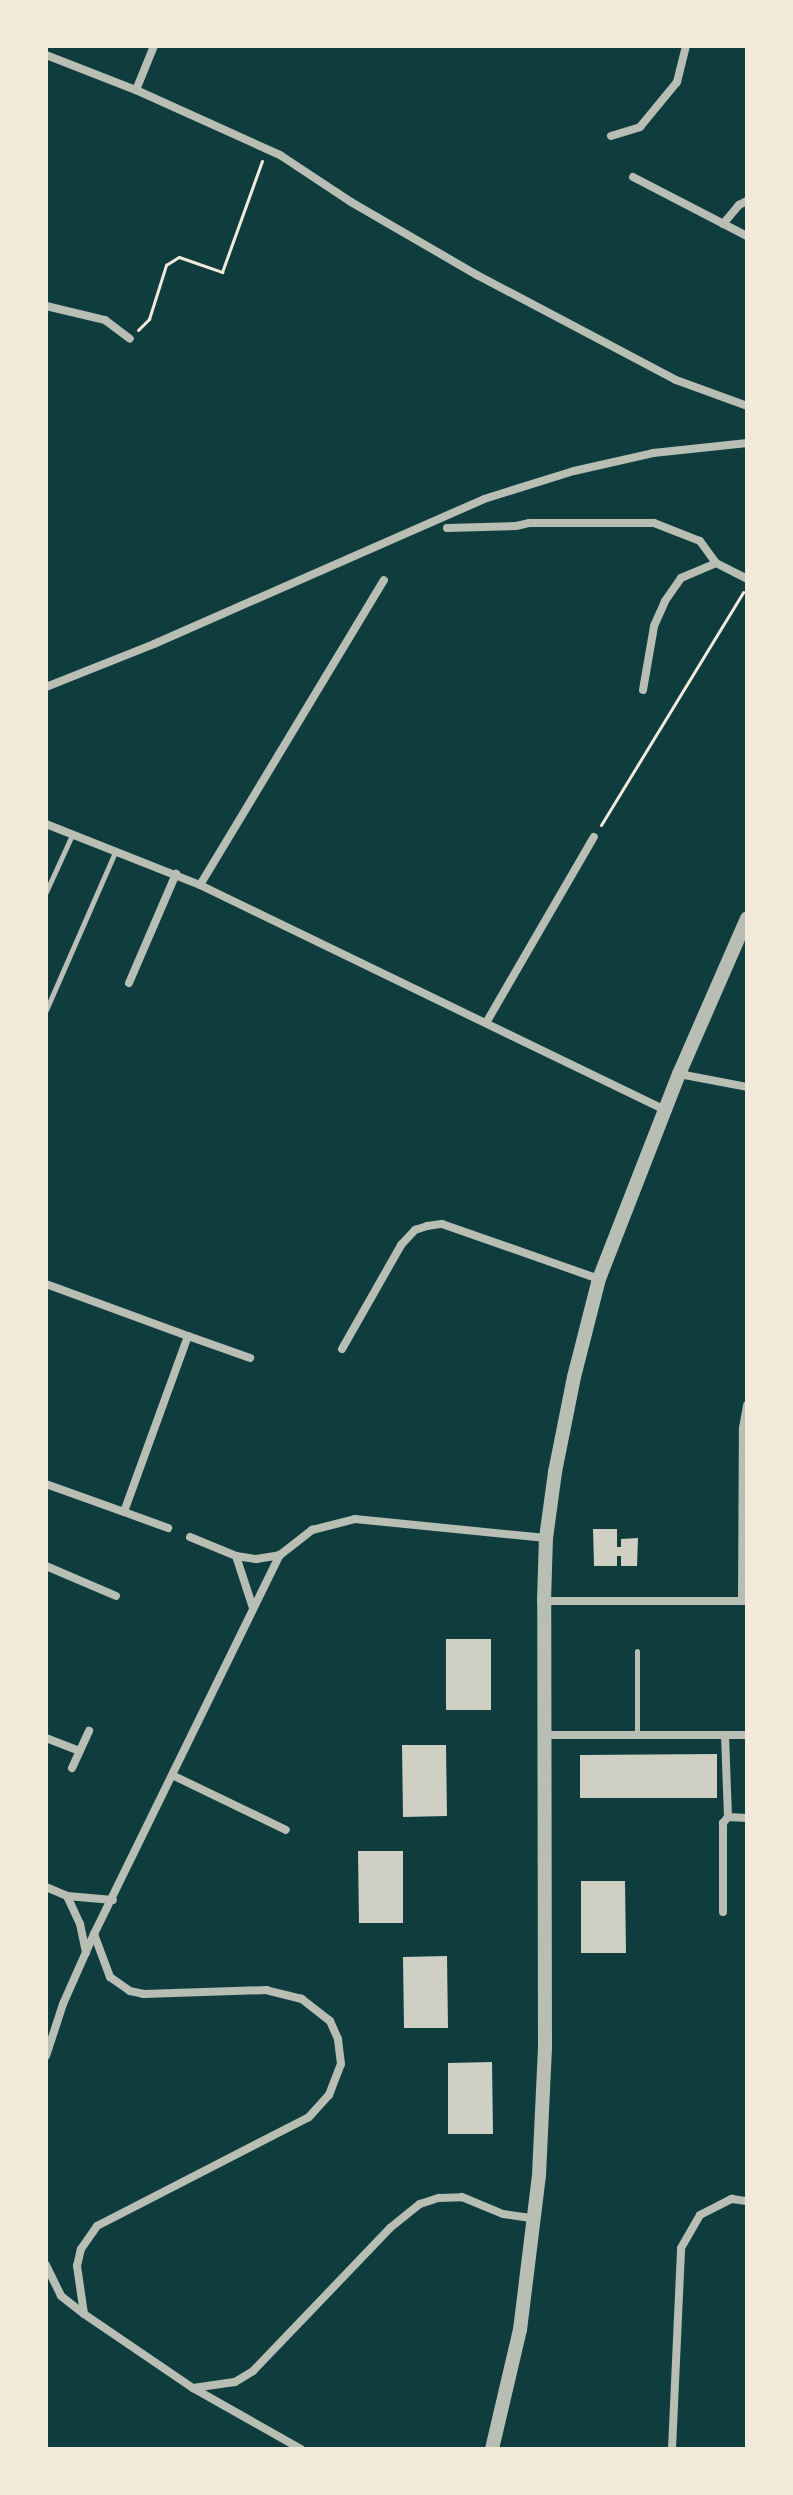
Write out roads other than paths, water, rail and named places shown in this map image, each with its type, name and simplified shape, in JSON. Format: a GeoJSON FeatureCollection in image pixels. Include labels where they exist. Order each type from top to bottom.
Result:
{"type":"FeatureCollection","features":[{"type":"Feature","properties":{"kind":"street"},"geometry":{"type":"LineString","coordinates":[[136,90],[154,46]]}},
{"type":"Feature","properties":{"kind":"street"},"geometry":{"type":"LineString","coordinates":[[611,136],[640,127],[677,82],[686,46]]}},
{"type":"Feature","properties":{"kind":"street"},"geometry":{"type":"LineString","coordinates":[[46,55],[136,90],[266,148],[464,268],[580,331],[676,380],[747,406]]}},
{"type":"Feature","properties":{"kind":"street"},"geometry":{"type":"LineString","coordinates":[[633,177],[747,236]]}},
{"type":"Feature","properties":{"kind":"street"},"geometry":{"type":"LineString","coordinates":[[723,224],[747,201]]}},
{"type":"Feature","properties":{"kind":"street"},"geometry":{"type":"LineString","coordinates":[[46,306],[105,320],[130,339]]}},
{"type":"Feature","properties":{"kind":"street"},"geometry":{"type":"LineString","coordinates":[[46,687],[154,644],[484,499],[574,471],[640,456],[747,443]]}},
{"type":"Feature","properties":{"kind":"street"},"geometry":{"type":"LineString","coordinates":[[447,528],[529,523],[654,523],[700,541],[716,563],[747,579]]}},
{"type":"Feature","properties":{"kind":"street"},"geometry":{"type":"LineString","coordinates":[[643,690],[647,654],[665,601],[681,578],[716,563]]}},
{"type":"Feature","properties":{"kind":"street"},"geometry":{"type":"LineString","coordinates":[[200,885],[384,580]]}},
{"type":"Feature","properties":{"kind":"street"},"geometry":{"type":"LineString","coordinates":[[46,824],[200,885],[665,1110]]}},
{"type":"Feature","properties":{"kind":"street"},"geometry":{"type":"LineString","coordinates":[[486,1023],[594,837]]}},
{"type":"Feature","properties":{"kind":"street"},"geometry":{"type":"LineString","coordinates":[[129,983],[176,874]]}},
{"type":"Feature","properties":{"kind":"street"},"geometry":{"type":"LineString","coordinates":[[492,2449],[520,2330],[544,2089],[544,1601],[546,1538],[565,1419],[599,1279],[679,1074],[747,918]]}},
{"type":"Feature","properties":{"kind":"street"},"geometry":{"type":"LineString","coordinates":[[679,1074],[747,1087]]}},
{"type":"Feature","properties":{"kind":"street"},"geometry":{"type":"LineString","coordinates":[[342,1349],[401,1245],[415,1230],[427,1226],[442,1224],[599,1279]]}},
{"type":"Feature","properties":{"kind":"street"},"geometry":{"type":"LineString","coordinates":[[46,1284],[250,1358]]}},
{"type":"Feature","properties":{"kind":"street"},"geometry":{"type":"LineString","coordinates":[[124,1512],[188,1336]]}},
{"type":"Feature","properties":{"kind":"street"},"geometry":{"type":"LineString","coordinates":[[544,1601],[745,1601],[743,1428],[747,1405]]}},
{"type":"Feature","properties":{"kind":"street"},"geometry":{"type":"LineString","coordinates":[[46,1484],[168,1528]]}},
{"type":"Feature","properties":{"kind":"street"},"geometry":{"type":"LineString","coordinates":[[46,2056],[63,2004],[94,1934],[280,1555],[312,1530],[355,1519],[546,1538]]}},
{"type":"Feature","properties":{"kind":"street"},"geometry":{"type":"LineString","coordinates":[[190,1537],[236,1556],[256,1559],[280,1555]]}},
{"type":"Feature","properties":{"kind":"street"},"geometry":{"type":"LineString","coordinates":[[236,1556],[254,1609]]}},
{"type":"Feature","properties":{"kind":"street"},"geometry":{"type":"LineString","coordinates":[[46,1566],[116,1596]]}},
{"type":"Feature","properties":{"kind":"street"},"geometry":{"type":"LineString","coordinates":[[72,1768],[89,1731]]}},
{"type":"Feature","properties":{"kind":"street"},"geometry":{"type":"LineString","coordinates":[[544,1735],[747,1735]]}},
{"type":"Feature","properties":{"kind":"street"},"geometry":{"type":"LineString","coordinates":[[723,1912],[723,1823],[728,1817],[725,1735]]}},
{"type":"Feature","properties":{"kind":"street"},"geometry":{"type":"LineString","coordinates":[[46,1738],[80,1751]]}},
{"type":"Feature","properties":{"kind":"street"},"geometry":{"type":"LineString","coordinates":[[174,1776],[286,1830]]}},
{"type":"Feature","properties":{"kind":"street"},"geometry":{"type":"LineString","coordinates":[[728,1817],[747,1818]]}},
{"type":"Feature","properties":{"kind":"street"},"geometry":{"type":"LineString","coordinates":[[46,1887],[67,1896],[113,1900]]}},
{"type":"Feature","properties":{"kind":"street"},"geometry":{"type":"LineString","coordinates":[[67,1896],[80,1924],[86,1954]]}},
{"type":"Feature","properties":{"kind":"street"},"geometry":{"type":"LineString","coordinates":[[84,2314],[77,2282],[78,2257],[97,2226],[309,2117],[329,2095],[341,2064],[338,2039],[330,2021],[302,1999],[267,1990],[144,1994],[130,1991],[110,1977],[94,1934]]}},
{"type":"Feature","properties":{"kind":"street"},"geometry":{"type":"LineString","coordinates":[[193,2388],[235,2382],[253,2371],[390,2228],[420,2204],[439,2198],[462,2197],[503,2214],[533,2218]]}},
{"type":"Feature","properties":{"kind":"street"},"geometry":{"type":"LineString","coordinates":[[672,2449],[681,2248],[700,2215],[732,2199],[747,2201]]}},
{"type":"Feature","properties":{"kind":"street"},"geometry":{"type":"LineString","coordinates":[[46,2265],[61,2296]]}},
{"type":"Feature","properties":{"kind":"street"},"geometry":{"type":"LineString","coordinates":[[46,2290],[61,2296],[193,2388],[301,2449]]}},
{"type":"Feature","properties":{"kind":"lane"},"geometry":{"type":"LineString","coordinates":[[46,892],[73,834]]}},
{"type":"Feature","properties":{"kind":"lane"},"geometry":{"type":"LineString","coordinates":[[46,1010],[115,852]]}},
{"type":"Feature","properties":{"kind":"lane"},"geometry":{"type":"LineString","coordinates":[[637,1651],[637,1735]]}}]}
